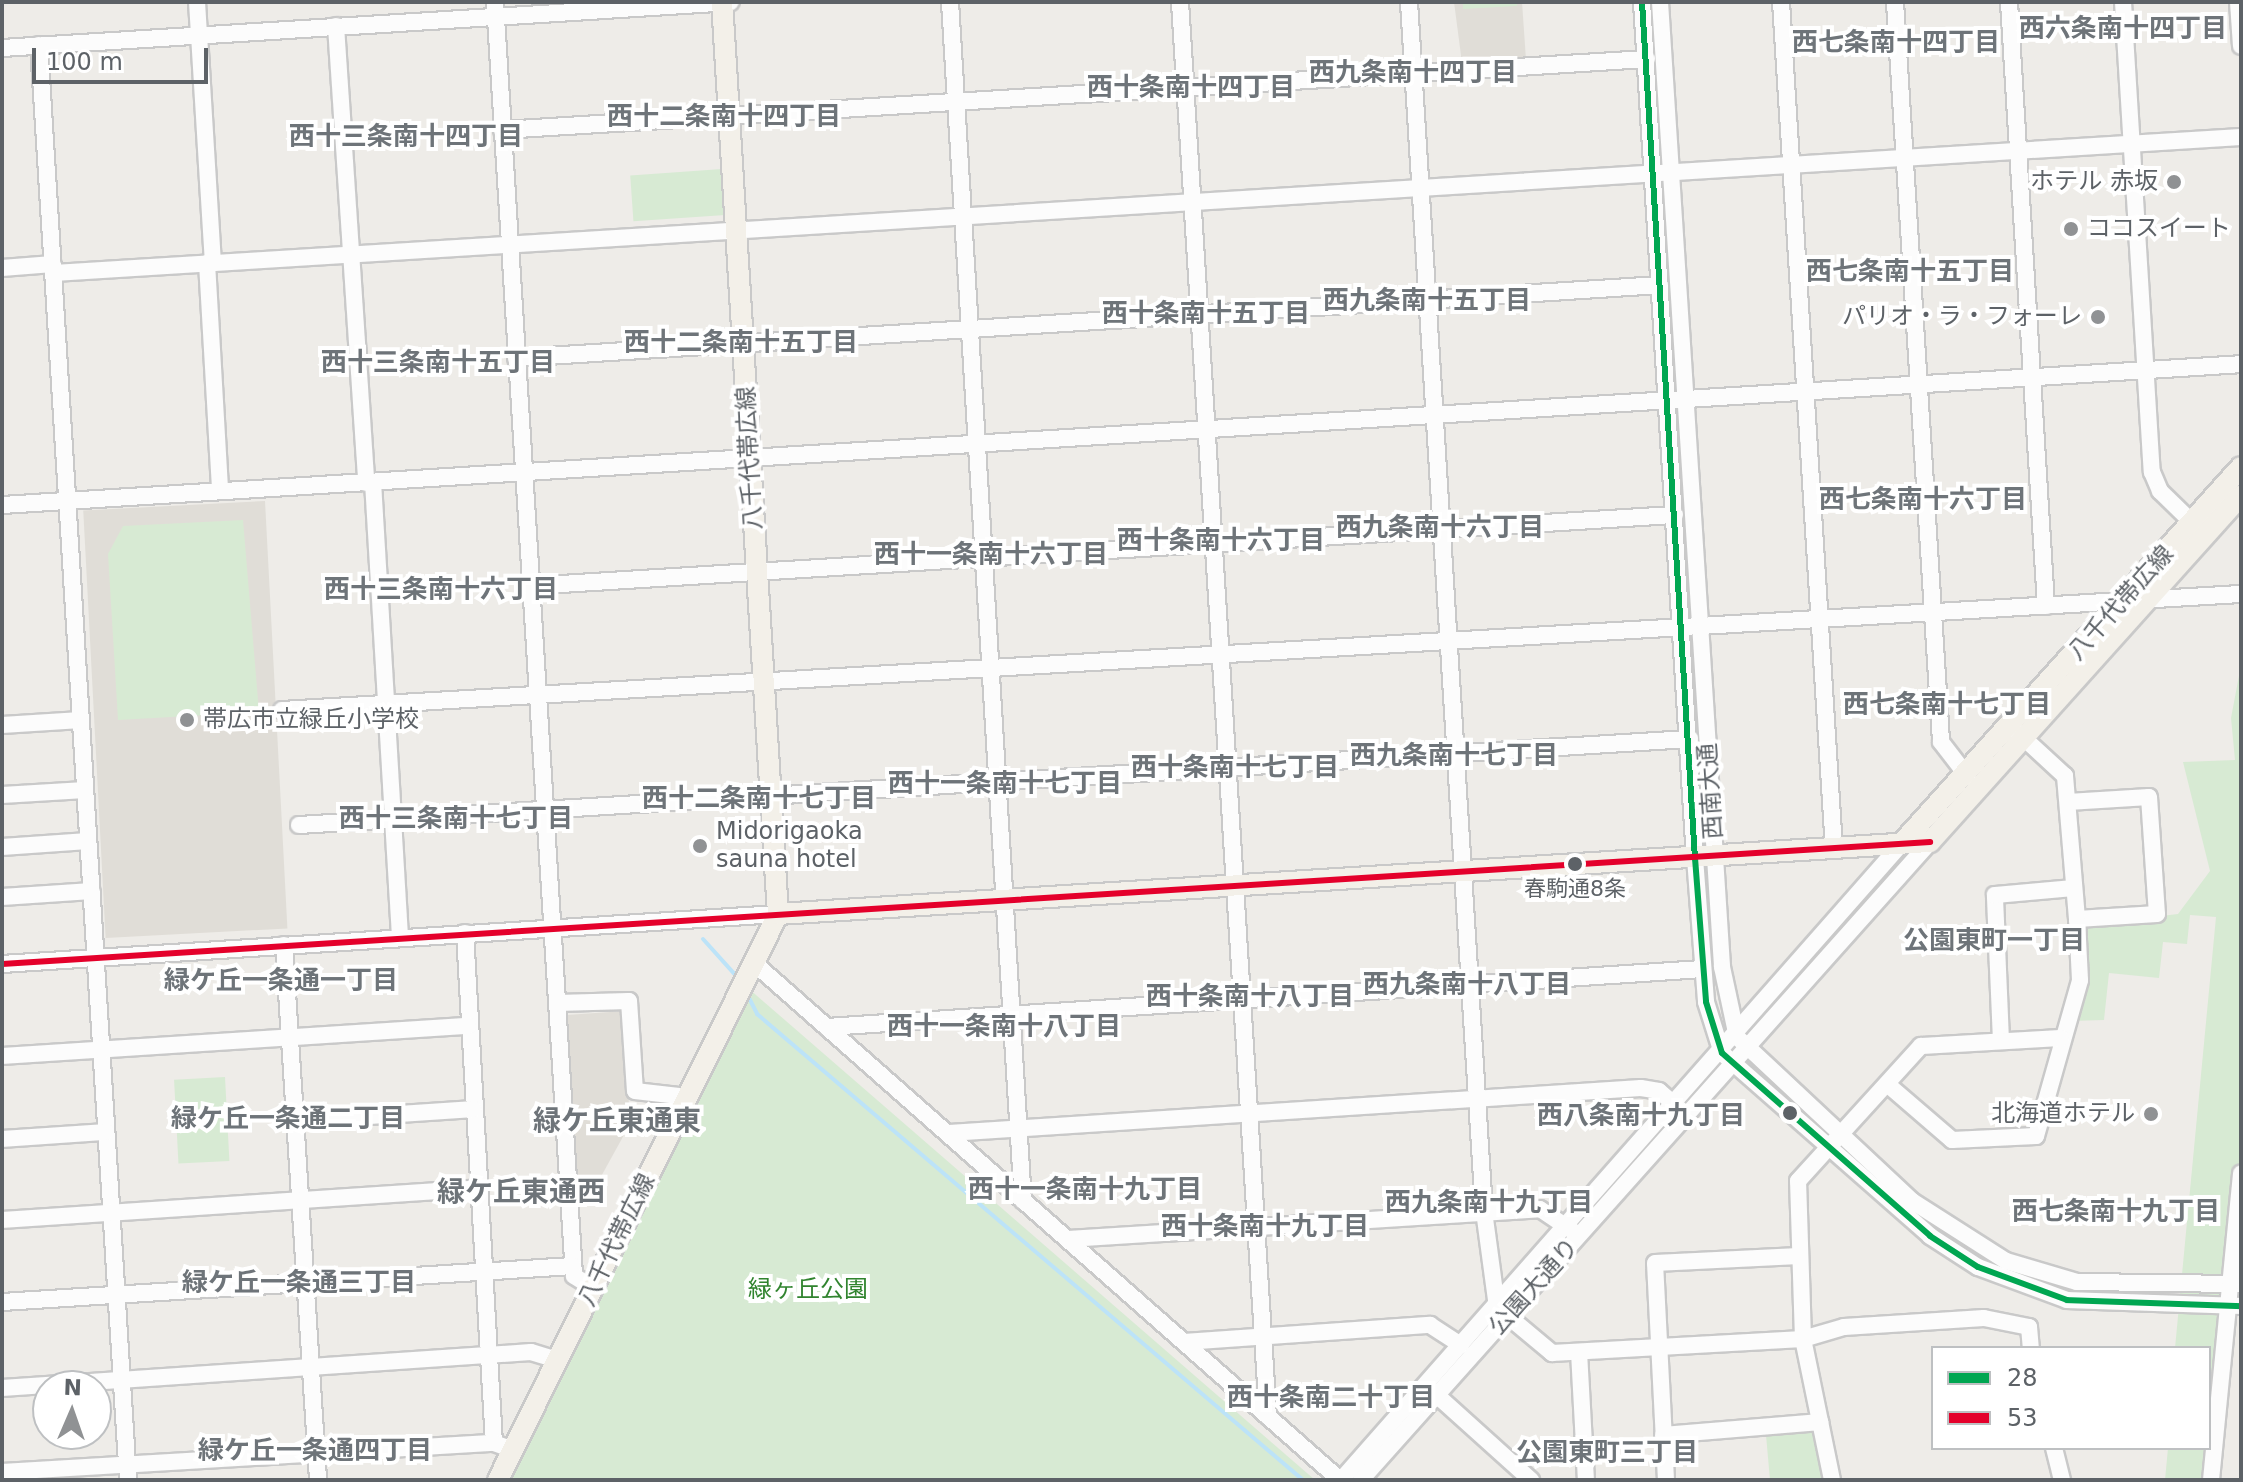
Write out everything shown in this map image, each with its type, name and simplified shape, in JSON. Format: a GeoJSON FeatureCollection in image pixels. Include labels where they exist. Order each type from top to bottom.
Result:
{"type":"FeatureCollection","features":[{"type":"Feature","properties":{"kind":"main road","name":"八千代帯広線"},"geometry":{"type":"LineString","coordinates":[[498,1480],[504,1447],[557,1360],[778,914],[722,2]]}},
{"type":"Feature","properties":{"kind":"main road","name":"八千代帯広線"},"geometry":{"type":"LineString","coordinates":[[1902,843],[1968,777],[2018,733],[2147,601],[2241,467]]}},
{"type":"Feature","properties":{"kind":"main road","name":"八千代帯広線"},"geometry":{"type":"LineString","coordinates":[[1930,842],[2122,602],[2199,529],[2241,495]]}},
{"type":"Feature","properties":{"kind":"main road"},"geometry":{"type":"LineString","coordinates":[[778,914],[1008,897],[1930,842]]}},
{"type":"Feature","properties":{"kind":"street"},"geometry":{"type":"LineString","coordinates":[[197,2],[220,491]]}},
{"type":"Feature","properties":{"kind":"street"},"geometry":{"type":"LineString","coordinates":[[2,48],[336,26],[495,9],[732,2]]}},
{"type":"Feature","properties":{"kind":"street"},"geometry":{"type":"LineString","coordinates":[[950,2],[1008,897],[1022,1127],[1023,1201]]}},
{"type":"Feature","properties":{"kind":"street"},"geometry":{"type":"LineString","coordinates":[[1180,2],[1268,1416]]}},
{"type":"Feature","properties":{"kind":"street"},"geometry":{"type":"LineString","coordinates":[[1409,2],[1484,1211],[1502,1311],[1552,1353],[1803,1339],[1844,1327],[1984,1318],[2029,1327],[2031,1346]]}},
{"type":"Feature","properties":{"kind":"street","name":"西南大通"},"geometry":{"type":"LineString","coordinates":[[1642,2],[1690,739],[1722,967],[1742,1042]]}},
{"type":"Feature","properties":{"kind":"street","name":"西南大通"},"geometry":{"type":"LineString","coordinates":[[1660,2],[1701,626],[1705,857],[1703,969],[1728,1058]]}},
{"type":"Feature","properties":{"kind":"street"},"geometry":{"type":"LineString","coordinates":[[1781,2],[1834,848]]}},
{"type":"Feature","properties":{"kind":"street"},"geometry":{"type":"LineString","coordinates":[[1895,2],[1941,742],[1968,777]]}},
{"type":"Feature","properties":{"kind":"street"},"geometry":{"type":"LineString","coordinates":[[2009,2],[2046,606]]}},
{"type":"Feature","properties":{"kind":"street"},"geometry":{"type":"LineString","coordinates":[[2123,2],[2152,472],[2199,529]]}},
{"type":"Feature","properties":{"kind":"street"},"geometry":{"type":"LineString","coordinates":[[2238,2],[2241,46]]}},
{"type":"Feature","properties":{"kind":"street"},"geometry":{"type":"LineString","coordinates":[[495,9],[573,1266],[574,1276],[593,1288]]}},
{"type":"Feature","properties":{"kind":"street"},"geometry":{"type":"LineString","coordinates":[[336,26],[400,937]]}},
{"type":"Feature","properties":{"kind":"street"},"geometry":{"type":"LineString","coordinates":[[39,45],[128,1480]]}},
{"type":"Feature","properties":{"kind":"street"},"geometry":{"type":"LineString","coordinates":[[502,130],[1647,59]]}},
{"type":"Feature","properties":{"kind":"street"},"geometry":{"type":"LineString","coordinates":[[2,268],[210,263],[2241,137]]}},
{"type":"Feature","properties":{"kind":"street"},"geometry":{"type":"LineString","coordinates":[[516,358],[1660,285]]}},
{"type":"Feature","properties":{"kind":"street"},"geometry":{"type":"LineString","coordinates":[[2,505],[2241,364]]}},
{"type":"Feature","properties":{"kind":"street"},"geometry":{"type":"LineString","coordinates":[[529,586],[1441,527],[1675,515]]}},
{"type":"Feature","properties":{"kind":"street"},"geometry":{"type":"LineString","coordinates":[[282,710],[765,687],[1681,626],[1819,621],[2241,594]]}},
{"type":"Feature","properties":{"kind":"street"},"geometry":{"type":"LineString","coordinates":[[2,725],[81,720]]}},
{"type":"Feature","properties":{"kind":"street"},"geometry":{"type":"LineString","coordinates":[[1887,1084],[1952,1140],[2036,1136],[2062,1063],[2061,1038],[2080,980],[2065,776],[2018,733]]}},
{"type":"Feature","properties":{"kind":"street"},"geometry":{"type":"LineString","coordinates":[[299,825],[772,800],[1456,757],[1690,739]]}},
{"type":"Feature","properties":{"kind":"street"},"geometry":{"type":"LineString","coordinates":[[2,795],[85,790]]}},
{"type":"Feature","properties":{"kind":"street"},"geometry":{"type":"LineString","coordinates":[[2068,802],[2149,797],[2157,914],[2077,919]]}},
{"type":"Feature","properties":{"kind":"street"},"geometry":{"type":"LineString","coordinates":[[2,847],[88,841]]}},
{"type":"Feature","properties":{"kind":"street","name":"公園大通り"},"geometry":{"type":"LineString","coordinates":[[1361,1480],[1502,1311],[1742,1042],[1930,842]]}},
{"type":"Feature","properties":{"kind":"street","name":"公園大通り"},"geometry":{"type":"LineString","coordinates":[[1742,1042],[1902,843]]}},
{"type":"Feature","properties":{"kind":"street"},"geometry":{"type":"LineString","coordinates":[[2001,1041],[1995,895],[2074,888]]}},
{"type":"Feature","properties":{"kind":"street"},"geometry":{"type":"LineString","coordinates":[[2,897],[92,891]]}},
{"type":"Feature","properties":{"kind":"street"},"geometry":{"type":"LineString","coordinates":[[2,964],[778,914]]}},
{"type":"Feature","properties":{"kind":"street"},"geometry":{"type":"LineString","coordinates":[[2,1472],[316,1452],[504,1447],[490,1356],[468,1026],[465,933]]}},
{"type":"Feature","properties":{"kind":"street"},"geometry":{"type":"LineString","coordinates":[[284,945],[318,1480]]}},
{"type":"Feature","properties":{"kind":"street"},"geometry":{"type":"LineString","coordinates":[[754,963],[1340,1480]]}},
{"type":"Feature","properties":{"kind":"street"},"geometry":{"type":"LineString","coordinates":[[827,1027],[1703,969]]}},
{"type":"Feature","properties":{"kind":"street"},"geometry":{"type":"LineString","coordinates":[[557,1003],[629,1001],[635,1091],[688,1097]]}},
{"type":"Feature","properties":{"kind":"street"},"geometry":{"type":"LineString","coordinates":[[2,1056],[468,1026]]}},
{"type":"Feature","properties":{"kind":"street"},"geometry":{"type":"LineString","coordinates":[[1832,1480],[1803,1339],[1795,1190],[1921,1046],[2061,1038]]}},
{"type":"Feature","properties":{"kind":"street"},"geometry":{"type":"LineString","coordinates":[[1742,1042],[1835,1142],[1930,1236],[2023,1287],[2101,1305],[2235,1306]]}},
{"type":"Feature","properties":{"kind":"street"},"geometry":{"type":"LineString","coordinates":[[1728,1058],[1912,1201],[2026,1271],[2130,1287],[2236,1285]]}},
{"type":"Feature","properties":{"kind":"street"},"geometry":{"type":"LineString","coordinates":[[949,1133],[1478,1096],[1641,1088],[1659,1091],[1681,1111]]}},
{"type":"Feature","properties":{"kind":"street"},"geometry":{"type":"LineString","coordinates":[[295,1121],[474,1109]]}},
{"type":"Feature","properties":{"kind":"street"},"geometry":{"type":"LineString","coordinates":[[2,1139],[106,1132]]}},
{"type":"Feature","properties":{"kind":"street"},"geometry":{"type":"LineString","coordinates":[[2211,1480],[2235,1306],[2241,1173]]}},
{"type":"Feature","properties":{"kind":"street"},"geometry":{"type":"LineString","coordinates":[[2,1220],[479,1188]]}},
{"type":"Feature","properties":{"kind":"street"},"geometry":{"type":"LineString","coordinates":[[1068,1239],[1540,1209],[1574,1232]]}},
{"type":"Feature","properties":{"kind":"street"},"geometry":{"type":"LineString","coordinates":[[1666,1480],[1655,1263],[1799,1256]]}},
{"type":"Feature","properties":{"kind":"street"},"geometry":{"type":"LineString","coordinates":[[2,1302],[573,1266]]}},
{"type":"Feature","properties":{"kind":"street","name":"公園大通り"},"geometry":{"type":"LineString","coordinates":[[1340,1480],[1432,1392],[1461,1345],[1502,1311]]}},
{"type":"Feature","properties":{"kind":"street"},"geometry":{"type":"LineString","coordinates":[[1184,1342],[1430,1325],[1461,1345]]}},
{"type":"Feature","properties":{"kind":"street"},"geometry":{"type":"LineString","coordinates":[[2,1388],[531,1352],[557,1360]]}},
{"type":"Feature","properties":{"kind":"street"},"geometry":{"type":"LineString","coordinates":[[1579,1352],[1586,1480]]}},
{"type":"Feature","properties":{"kind":"street"},"geometry":{"type":"LineString","coordinates":[[1432,1392],[1531,1480]]}},
{"type":"Feature","properties":{"kind":"street"},"geometry":{"type":"LineString","coordinates":[[1663,1435],[1820,1422]]}},
{"type":"Feature","properties":{"kind":"street"},"geometry":{"type":"LineString","coordinates":[[2054,1450],[2062,1480]]}},
{"type":"Feature","properties":{"kind":"shaded area"},"geometry":{"type":"Polygon","coordinates":[[[1454,2],[1522,2],[1526,60],[1462,63],[1454,2]]]}},
{"type":"Feature","properties":{"kind":"shaded area","name":"帯広市立緑丘小学校"},"geometry":{"type":"Polygon","coordinates":[[[265,501],[287,928],[106,938],[83,511],[265,501]]]}},
{"type":"Feature","properties":{"kind":"shaded area"},"geometry":{"type":"Polygon","coordinates":[[[624,1011],[630,1124],[598,1182],[576,1176],[567,1015],[624,1011]]]}},
{"type":"Feature","properties":{"kind":"green space"},"geometry":{"type":"Polygon","coordinates":[[[1463,2],[1517,2],[1517,6],[1463,9],[1463,2]]]}},
{"type":"Feature","properties":{"kind":"green space"},"geometry":{"type":"Polygon","coordinates":[[[722,169],[725,215],[633,221],[630,175],[722,169]]]}},
{"type":"Feature","properties":{"kind":"green space"},"geometry":{"type":"Polygon","coordinates":[[[243,520],[259,712],[118,720],[108,554],[123,526],[243,520]]]}},
{"type":"Feature","properties":{"kind":"green space"},"geometry":{"type":"Polygon","coordinates":[[[2241,665],[2241,1172],[2211,1480],[2165,1480],[2168,1450],[2211,1450],[2211,1346],[2175,1346],[2216,917],[2190,915],[2187,944],[2163,942],[2159,978],[2109,973],[2104,1020],[2071,1021],[2083,925],[2178,914],[2210,871],[2183,762],[2235,760],[2231,718],[2241,665]]]}},
{"type":"Feature","properties":{"kind":"green space","name":"緑ヶ丘公園"},"geometry":{"type":"Polygon","coordinates":[[[748,988],[1315,1480],[503,1480],[748,988]]]}},
{"type":"Feature","properties":{"kind":"green space"},"geometry":{"type":"Polygon","coordinates":[[[225,1077],[229,1161],[178,1164],[174,1080],[225,1077]]]}},
{"type":"Feature","properties":{"kind":"green space"},"geometry":{"type":"Polygon","coordinates":[[[1815,1430],[1826,1480],[1770,1480],[1766,1435],[1815,1430]]]}},
{"type":"Feature","properties":{"kind":"waterway"},"geometry":{"type":"LineString","coordinates":[[703,939],[738,978]]}},
{"type":"Feature","properties":{"kind":"waterway"},"geometry":{"type":"LineString","coordinates":[[746,992],[757,1014],[1303,1480]]}},
{"type":"Feature","properties":{"kind":"transit line","name":"28"},"geometry":{"type":"LineString","coordinates":[[1642,2],[1695,858],[1706,1002],[1722,1053],[1930,1236],[1978,1267],[2067,1300],[2241,1306]]}},
{"type":"Feature","properties":{"kind":"transit line","name":"53"},"geometry":{"type":"LineString","coordinates":[[2,964],[1930,842]]}},
{"type":"Feature","properties":{"kind":"place","name":"ホテル 赤坂"},"geometry":{"type":"Point","coordinates":[2174,182]}},
{"type":"Feature","properties":{"kind":"place","name":"ココスイート"},"geometry":{"type":"Point","coordinates":[2071,229]}},
{"type":"Feature","properties":{"kind":"place","name":"パリオ・ラ・フォーレ"},"geometry":{"type":"Point","coordinates":[2098,317]}},
{"type":"Feature","properties":{"kind":"place","name":"帯広市立緑丘小学校"},"geometry":{"type":"Point","coordinates":[187,720]}},
{"type":"Feature","properties":{"kind":"place","name":"Midorigaoka sauna hotel"},"geometry":{"type":"Point","coordinates":[700,846]}},
{"type":"Feature","properties":{"kind":"place","name":"春駒通8条"},"geometry":{"type":"Point","coordinates":[1575,864]}},
{"type":"Feature","properties":{"kind":"place","name":"北海道ホテル"},"geometry":{"type":"Point","coordinates":[2151,1114]}},
{"type":"Feature","properties":{"kind":"district","name":"西六条南十四丁目"},"geometry":{"type":"Point","coordinates":[2123,29]}},
{"type":"Feature","properties":{"kind":"district","name":"西七条南十四丁目"},"geometry":{"type":"Point","coordinates":[1896,43]}},
{"type":"Feature","properties":{"kind":"district","name":"西九条南十四丁目"},"geometry":{"type":"Point","coordinates":[1413,73]}},
{"type":"Feature","properties":{"kind":"district","name":"西十条南十四丁目"},"geometry":{"type":"Point","coordinates":[1191,88]}},
{"type":"Feature","properties":{"kind":"district","name":"西十二条南十四丁目"},"geometry":{"type":"Point","coordinates":[724,117]}},
{"type":"Feature","properties":{"kind":"district","name":"西十三条南十四丁目"},"geometry":{"type":"Point","coordinates":[406,137]}},
{"type":"Feature","properties":{"kind":"district","name":"西七条南十五丁目"},"geometry":{"type":"Point","coordinates":[1910,272]}},
{"type":"Feature","properties":{"kind":"district","name":"西九条南十五丁目"},"geometry":{"type":"Point","coordinates":[1427,301]}},
{"type":"Feature","properties":{"kind":"district","name":"西十条南十五丁目"},"geometry":{"type":"Point","coordinates":[1206,314]}},
{"type":"Feature","properties":{"kind":"district","name":"西十二条南十五丁目"},"geometry":{"type":"Point","coordinates":[741,343]}},
{"type":"Feature","properties":{"kind":"district","name":"西十三条南十五丁目"},"geometry":{"type":"Point","coordinates":[438,363]}},
{"type":"Feature","properties":{"kind":"district","name":"西七条南十六丁目"},"geometry":{"type":"Point","coordinates":[1923,500]}},
{"type":"Feature","properties":{"kind":"district","name":"西九条南十六丁目"},"geometry":{"type":"Point","coordinates":[1440,528]}},
{"type":"Feature","properties":{"kind":"district","name":"西十条南十六丁目"},"geometry":{"type":"Point","coordinates":[1221,541]}},
{"type":"Feature","properties":{"kind":"district","name":"西十一条南十六丁目"},"geometry":{"type":"Point","coordinates":[991,555]}},
{"type":"Feature","properties":{"kind":"district","name":"西十三条南十六丁目"},"geometry":{"type":"Point","coordinates":[441,590]}},
{"type":"Feature","properties":{"kind":"district","name":"西七条南十七丁目"},"geometry":{"type":"Point","coordinates":[1947,705]}},
{"type":"Feature","properties":{"kind":"district","name":"西九条南十七丁目"},"geometry":{"type":"Point","coordinates":[1454,756]}},
{"type":"Feature","properties":{"kind":"district","name":"西十条南十七丁目"},"geometry":{"type":"Point","coordinates":[1235,768]}},
{"type":"Feature","properties":{"kind":"district","name":"西十一条南十七丁目"},"geometry":{"type":"Point","coordinates":[1005,784]}},
{"type":"Feature","properties":{"kind":"district","name":"西十二条南十七丁目"},"geometry":{"type":"Point","coordinates":[759,799]}},
{"type":"Feature","properties":{"kind":"district","name":"西十三条南十七丁目"},"geometry":{"type":"Point","coordinates":[456,819]}},
{"type":"Feature","properties":{"kind":"district","name":"公園東町一丁目"},"geometry":{"type":"Point","coordinates":[1994,941]}},
{"type":"Feature","properties":{"kind":"district","name":"緑ケ丘一条通一丁目"},"geometry":{"type":"Point","coordinates":[281,981]}},
{"type":"Feature","properties":{"kind":"district","name":"西九条南十八丁目"},"geometry":{"type":"Point","coordinates":[1467,985]}},
{"type":"Feature","properties":{"kind":"district","name":"西十条南十八丁目"},"geometry":{"type":"Point","coordinates":[1250,997]}},
{"type":"Feature","properties":{"kind":"district","name":"西十一条南十八丁目"},"geometry":{"type":"Point","coordinates":[1004,1027]}},
{"type":"Feature","properties":{"kind":"district","name":"西八条南十九丁目"},"geometry":{"type":"Point","coordinates":[1641,1116]}},
{"type":"Feature","properties":{"kind":"district","name":"緑ケ丘一条通二丁目"},"geometry":{"type":"Point","coordinates":[288,1119]}},
{"type":"Feature","properties":{"kind":"district","name":"緑ケ丘東通東"},"geometry":{"type":"Point","coordinates":[617,1121]}},
{"type":"Feature","properties":{"kind":"district","name":"西十一条南十九丁目"},"geometry":{"type":"Point","coordinates":[1085,1190]}},
{"type":"Feature","properties":{"kind":"district","name":"緑ケ丘東通西"},"geometry":{"type":"Point","coordinates":[521,1192]}},
{"type":"Feature","properties":{"kind":"district","name":"西九条南十九丁目"},"geometry":{"type":"Point","coordinates":[1489,1203]}},
{"type":"Feature","properties":{"kind":"district","name":"西七条南十九丁目"},"geometry":{"type":"Point","coordinates":[2116,1212]}},
{"type":"Feature","properties":{"kind":"district","name":"西十条南十九丁目"},"geometry":{"type":"Point","coordinates":[1265,1227]}},
{"type":"Feature","properties":{"kind":"district","name":"緑ケ丘一条通三丁目"},"geometry":{"type":"Point","coordinates":[299,1283]}},
{"type":"Feature","properties":{"kind":"district","name":"西十条南二十丁目"},"geometry":{"type":"Point","coordinates":[1331,1398]}},
{"type":"Feature","properties":{"kind":"district","name":"緑ケ丘一条通四丁目"},"geometry":{"type":"Point","coordinates":[315,1451]}},
{"type":"Feature","properties":{"kind":"district","name":"公園東町三丁目"},"geometry":{"type":"Point","coordinates":[1607,1453]}}]}
